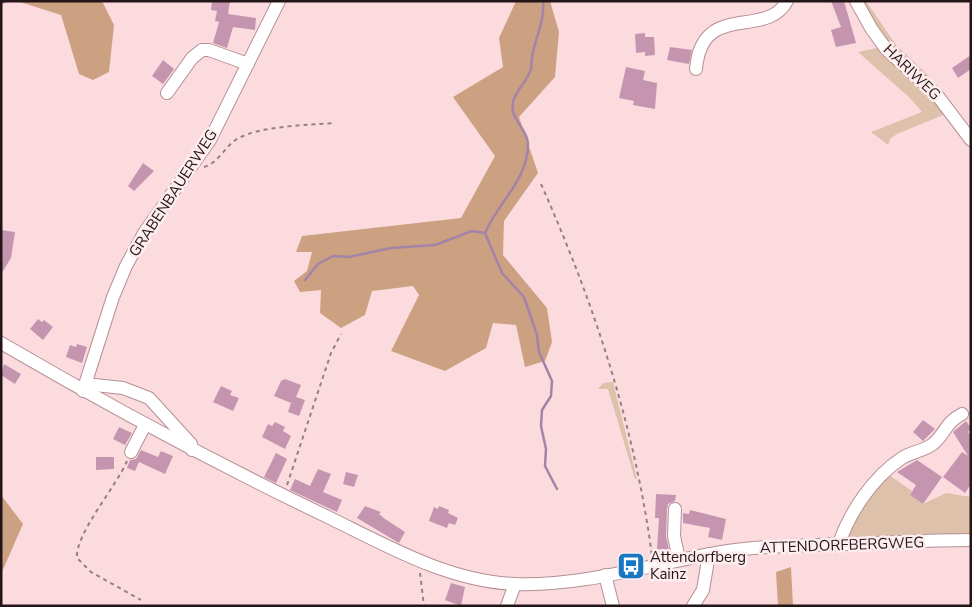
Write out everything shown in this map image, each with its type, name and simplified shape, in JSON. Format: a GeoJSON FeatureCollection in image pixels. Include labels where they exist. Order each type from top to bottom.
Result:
{"type":"FeatureCollection","features":[{"type":"Feature","properties":{"kind":"street"},"geometry":{"type":"LineString","coordinates":[[269,1],[269,19]]}},
{"type":"Feature","properties":{"kind":"street","name":"GRABENBAUERWEG"},"geometry":{"type":"LineString","coordinates":[[84,388],[113,297],[126,266],[144,233],[210,140],[279,1]]}},
{"type":"Feature","properties":{"kind":"street"},"geometry":{"type":"LineString","coordinates":[[696,69],[697,56],[702,41],[717,27],[728,22],[771,16],[780,10],[787,1]]}},
{"type":"Feature","properties":{"kind":"street","name":"HARIWEG"},"geometry":{"type":"LineString","coordinates":[[856,1],[871,28],[886,49],[940,98],[971,140]]}},
{"type":"Feature","properties":{"kind":"street"},"geometry":{"type":"LineString","coordinates":[[167,92],[195,54],[202,50],[209,50],[248,64]]}},
{"type":"Feature","properties":{"kind":"street","name":"ATTENDORFBERGWEG"},"geometry":{"type":"LineString","coordinates":[[1,343],[84,388],[145,426],[283,496],[419,560],[475,578],[515,584],[561,583],[709,554],[765,547],[971,540]]}},
{"type":"Feature","properties":{"kind":"street"},"geometry":{"type":"LineString","coordinates":[[84,388],[123,388],[149,398],[190,444],[192,450]]}},
{"type":"Feature","properties":{"kind":"street"},"geometry":{"type":"LineString","coordinates":[[839,544],[850,520],[873,485],[899,459],[933,444],[950,421],[962,414]]}},
{"type":"Feature","properties":{"kind":"street"},"geometry":{"type":"LineString","coordinates":[[131,452],[145,426]]}},
{"type":"Feature","properties":{"kind":"street"},"geometry":{"type":"LineString","coordinates":[[676,509],[674,536],[679,560]]}},
{"type":"Feature","properties":{"kind":"street"},"geometry":{"type":"LineString","coordinates":[[693,606],[703,590],[709,554]]}},
{"type":"Feature","properties":{"kind":"street"},"geometry":{"type":"LineString","coordinates":[[605,575],[613,606]]}},
{"type":"Feature","properties":{"kind":"street"},"geometry":{"type":"LineString","coordinates":[[507,606],[515,584]]}},
{"type":"Feature","properties":{"kind":"path"},"geometry":{"type":"LineString","coordinates":[[194,165],[208,166],[235,140],[259,131],[334,123]]}},
{"type":"Feature","properties":{"kind":"path"},"geometry":{"type":"LineString","coordinates":[[541,184],[568,244],[612,370],[645,505],[653,565]]}},
{"type":"Feature","properties":{"kind":"path"},"geometry":{"type":"LineString","coordinates":[[283,496],[331,353],[341,334]]}},
{"type":"Feature","properties":{"kind":"path"},"geometry":{"type":"LineString","coordinates":[[131,452],[117,482],[81,539],[77,554],[85,568],[141,600]]}},
{"type":"Feature","properties":{"kind":"path"},"geometry":{"type":"LineString","coordinates":[[419,560],[424,606]]}},
{"type":"Feature","properties":{"kind":"shaded area"},"geometry":{"type":"Polygon","coordinates":[[[17,1],[102,1],[114,25],[109,72],[93,80],[79,74],[61,15],[17,1]]]}},
{"type":"Feature","properties":{"kind":"shaded area"},"geometry":{"type":"Polygon","coordinates":[[[516,1],[550,1],[559,32],[555,77],[519,117],[538,173],[504,221],[503,255],[547,308],[552,342],[545,361],[525,367],[516,325],[493,323],[486,348],[445,371],[391,351],[419,295],[413,286],[372,291],[365,315],[341,328],[320,313],[321,290],[300,292],[294,281],[307,271],[312,252],[296,252],[302,236],[461,218],[495,156],[453,97],[503,67],[499,38],[516,1]]]}},
{"type":"Feature","properties":{"kind":"shaded area"},"geometry":{"type":"Polygon","coordinates":[[[859,1],[866,1],[896,45],[929,76],[924,80],[899,59],[859,1]]]}},
{"type":"Feature","properties":{"kind":"shaded area"},"geometry":{"type":"Polygon","coordinates":[[[881,47],[948,113],[897,134],[890,139],[888,145],[871,132],[922,112],[910,98],[858,52],[881,47]]]}},
{"type":"Feature","properties":{"kind":"shaded area"},"geometry":{"type":"Polygon","coordinates":[[[613,382],[637,479],[635,479],[608,389],[598,389],[603,383],[613,382]]]}},
{"type":"Feature","properties":{"kind":"shaded area"},"geometry":{"type":"Polygon","coordinates":[[[886,473],[912,491],[910,495],[923,504],[946,493],[971,497],[971,535],[848,537],[846,530],[886,473]]]}},
{"type":"Feature","properties":{"kind":"shaded area"},"geometry":{"type":"Polygon","coordinates":[[[1,495],[23,524],[1,574],[1,495]]]}},
{"type":"Feature","properties":{"kind":"shaded area"},"geometry":{"type":"Polygon","coordinates":[[[791,567],[793,606],[778,606],[776,572],[791,567]]]}},
{"type":"Feature","properties":{"kind":"building"},"geometry":{"type":"Polygon","coordinates":[[[212,1],[230,1],[228,14],[256,18],[255,30],[233,27],[227,48],[213,43],[219,22],[215,21],[217,11],[211,10],[212,1]]]}},
{"type":"Feature","properties":{"kind":"building"},"geometry":{"type":"Polygon","coordinates":[[[831,1],[844,1],[856,43],[836,47],[831,30],[841,27],[831,1]]]}},
{"type":"Feature","properties":{"kind":"building"},"geometry":{"type":"Polygon","coordinates":[[[645,33],[645,37],[654,37],[655,55],[645,56],[645,52],[636,53],[635,34],[645,33]]]}},
{"type":"Feature","properties":{"kind":"building"},"geometry":{"type":"Polygon","coordinates":[[[670,47],[692,50],[689,64],[667,60],[670,47]]]}},
{"type":"Feature","properties":{"kind":"building"},"geometry":{"type":"Polygon","coordinates":[[[971,55],[971,69],[958,78],[952,68],[971,55]]]}},
{"type":"Feature","properties":{"kind":"building"},"geometry":{"type":"Polygon","coordinates":[[[163,60],[174,69],[163,84],[152,76],[163,60]]]}},
{"type":"Feature","properties":{"kind":"building"},"geometry":{"type":"Polygon","coordinates":[[[626,67],[645,71],[643,80],[657,83],[655,109],[633,105],[634,101],[619,98],[626,67]]]}},
{"type":"Feature","properties":{"kind":"building"},"geometry":{"type":"Polygon","coordinates":[[[143,163],[154,171],[134,191],[128,186],[143,163]]]}},
{"type":"Feature","properties":{"kind":"building"},"geometry":{"type":"Polygon","coordinates":[[[1,230],[15,232],[11,258],[1,274],[1,230]]]}},
{"type":"Feature","properties":{"kind":"building"},"geometry":{"type":"Polygon","coordinates":[[[38,319],[42,322],[44,320],[53,327],[43,340],[30,329],[38,319]]]}},
{"type":"Feature","properties":{"kind":"building"},"geometry":{"type":"Polygon","coordinates":[[[77,344],[87,347],[82,363],[66,357],[70,345],[76,347],[77,344]]]}},
{"type":"Feature","properties":{"kind":"building"},"geometry":{"type":"Polygon","coordinates":[[[4,364],[21,374],[15,384],[1,375],[4,364]]]}},
{"type":"Feature","properties":{"kind":"building"},"geometry":{"type":"Polygon","coordinates":[[[285,379],[301,385],[296,397],[305,400],[299,416],[288,412],[291,403],[274,396],[281,381],[285,379]]]}},
{"type":"Feature","properties":{"kind":"building"},"geometry":{"type":"Polygon","coordinates":[[[221,386],[232,391],[230,395],[239,398],[233,411],[213,402],[221,386]]]}},
{"type":"Feature","properties":{"kind":"building"},"geometry":{"type":"Polygon","coordinates":[[[923,420],[935,429],[923,441],[913,432],[923,420]]]}},
{"type":"Feature","properties":{"kind":"building"},"geometry":{"type":"Polygon","coordinates":[[[966,421],[971,428],[968,432],[971,437],[971,484],[965,493],[943,477],[962,452],[968,456],[953,432],[966,421]]]}},
{"type":"Feature","properties":{"kind":"building"},"geometry":{"type":"Polygon","coordinates":[[[275,422],[285,427],[283,431],[291,436],[285,449],[262,437],[268,424],[272,426],[275,422]]]}},
{"type":"Feature","properties":{"kind":"building"},"geometry":{"type":"Polygon","coordinates":[[[119,427],[132,433],[125,445],[113,439],[119,427]]]}},
{"type":"Feature","properties":{"kind":"building"},"geometry":{"type":"Polygon","coordinates":[[[141,450],[158,457],[161,451],[173,456],[165,474],[139,462],[135,471],[127,468],[130,460],[136,459],[141,450]]]}},
{"type":"Feature","properties":{"kind":"building"},"geometry":{"type":"Polygon","coordinates":[[[276,453],[287,459],[276,483],[264,477],[276,453]]]}},
{"type":"Feature","properties":{"kind":"building"},"geometry":{"type":"Polygon","coordinates":[[[96,457],[114,457],[114,469],[96,470],[96,457]]]}},
{"type":"Feature","properties":{"kind":"building"},"geometry":{"type":"Polygon","coordinates":[[[917,460],[942,477],[923,504],[910,495],[916,485],[897,472],[917,460]]]}},
{"type":"Feature","properties":{"kind":"building"},"geometry":{"type":"Polygon","coordinates":[[[318,469],[331,474],[323,492],[342,500],[337,512],[290,490],[295,479],[310,486],[318,469]]]}},
{"type":"Feature","properties":{"kind":"building"},"geometry":{"type":"Polygon","coordinates":[[[346,472],[358,475],[354,487],[343,484],[346,472]]]}},
{"type":"Feature","properties":{"kind":"building"},"geometry":{"type":"Polygon","coordinates":[[[656,494],[676,495],[675,501],[668,504],[667,509],[666,536],[669,550],[657,549],[659,518],[655,518],[656,494]]]}},
{"type":"Feature","properties":{"kind":"building"},"geometry":{"type":"Polygon","coordinates":[[[365,506],[381,512],[379,514],[405,532],[399,543],[357,518],[365,506]]]}},
{"type":"Feature","properties":{"kind":"building"},"geometry":{"type":"Polygon","coordinates":[[[439,506],[449,510],[448,513],[458,518],[455,525],[449,523],[447,528],[429,521],[434,507],[438,509],[439,506]]]}},
{"type":"Feature","properties":{"kind":"building"},"geometry":{"type":"Polygon","coordinates":[[[690,510],[726,519],[722,540],[708,537],[710,528],[683,523],[683,513],[689,514],[690,510]]]}},
{"type":"Feature","properties":{"kind":"building"},"geometry":{"type":"Polygon","coordinates":[[[451,583],[465,587],[461,606],[445,600],[451,583]]]}},
{"type":"Feature","properties":{"kind":"waterway"},"geometry":{"type":"LineString","coordinates":[[1,3],[6,1]]}},
{"type":"Feature","properties":{"kind":"waterway"},"geometry":{"type":"LineString","coordinates":[[543,1],[543,16],[533,50],[531,69],[517,93],[512,108],[527,139],[527,157],[518,180],[485,233],[502,273],[524,297],[537,335],[539,352],[552,381],[551,396],[542,410],[541,426],[546,449],[545,466],[557,489]]}},
{"type":"Feature","properties":{"kind":"waterway"},"geometry":{"type":"LineString","coordinates":[[305,280],[318,264],[333,256],[349,257],[391,248],[435,245],[472,231],[485,233]]}},
{"type":"Feature","properties":{"kind":"place","name":"Attendorfberg Kainz"},"geometry":{"type":"Point","coordinates":[631,566]}}]}
